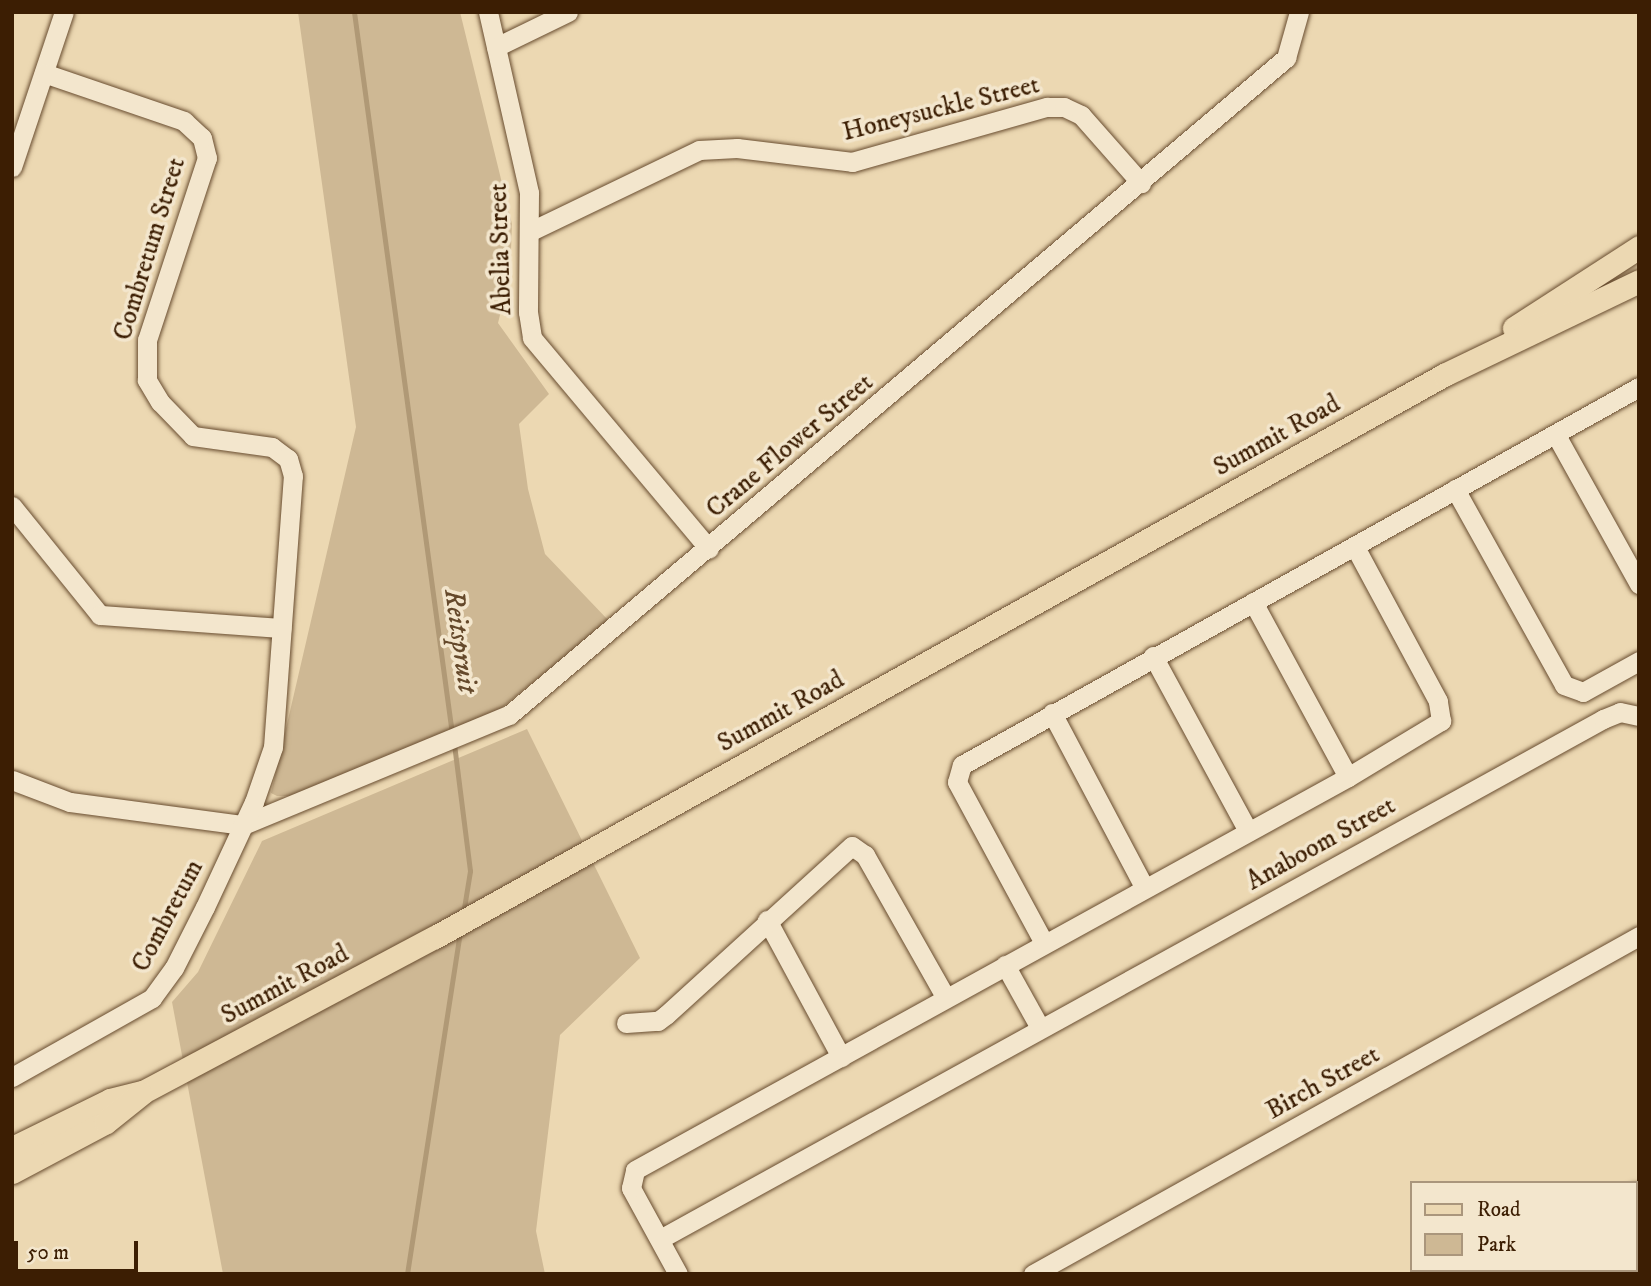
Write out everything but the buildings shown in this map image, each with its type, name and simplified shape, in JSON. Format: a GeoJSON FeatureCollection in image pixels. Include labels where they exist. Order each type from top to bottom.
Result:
{"type":"FeatureCollection","features":[{"type":"Feature","properties":{"kind":"main road","name":"Summit Road"},"geometry":{"type":"LineString","coordinates":[[1444,375],[1639,247]]}},
{"type":"Feature","properties":{"kind":"main road","name":"Summit Road"},"geometry":{"type":"LineString","coordinates":[[12,1148],[110,1100],[143,1092],[435,937],[1444,375],[1639,281]]}},
{"type":"Feature","properties":{"kind":"main road","name":"Summit Road"},"geometry":{"type":"LineString","coordinates":[[12,1172],[120,1114],[143,1092]]}},
{"type":"Feature","properties":{"kind":"street"},"geometry":{"type":"LineString","coordinates":[[12,167],[64,12]]}},
{"type":"Feature","properties":{"kind":"street","name":"Abelia Street"},"geometry":{"type":"LineString","coordinates":[[488,12],[527,181],[531,230],[528,312],[537,348],[709,550]]}},
{"type":"Feature","properties":{"kind":"street"},"geometry":{"type":"LineString","coordinates":[[496,47],[568,12]]}},
{"type":"Feature","properties":{"kind":"street","name":"Crane Flower Street"},"geometry":{"type":"LineString","coordinates":[[243,825],[504,717],[709,550],[1286,58],[1299,12]]}},
{"type":"Feature","properties":{"kind":"street","name":"Combretum Street"},"geometry":{"type":"LineString","coordinates":[[44,73],[184,121],[205,144],[207,158],[149,332],[144,365],[157,397],[193,436],[272,447],[291,464],[273,747],[243,825]]}},
{"type":"Feature","properties":{"kind":"street","name":"Honeysuckle Street"},"geometry":{"type":"LineString","coordinates":[[531,230],[699,150],[737,148],[852,162],[1047,107],[1064,107],[1081,115],[1141,183]]}},
{"type":"Feature","properties":{"kind":"street"},"geometry":{"type":"LineString","coordinates":[[1044,943],[956,778],[967,761],[1639,387]]}},
{"type":"Feature","properties":{"kind":"street"},"geometry":{"type":"LineString","coordinates":[[1556,435],[1639,584]]}},
{"type":"Feature","properties":{"kind":"street"},"geometry":{"type":"LineString","coordinates":[[1455,489],[1564,685],[1583,692],[1639,660]]}},
{"type":"Feature","properties":{"kind":"street"},"geometry":{"type":"LineString","coordinates":[[12,506],[100,615],[282,628]]}},
{"type":"Feature","properties":{"kind":"street"},"geometry":{"type":"LineString","coordinates":[[678,1274],[631,1188],[635,1170],[1144,887],[1348,777],[1437,724],[1443,715],[1355,547]]}},
{"type":"Feature","properties":{"kind":"street"},"geometry":{"type":"LineString","coordinates":[[1253,602],[1348,777]]}},
{"type":"Feature","properties":{"kind":"street"},"geometry":{"type":"LineString","coordinates":[[1153,656],[1248,831]]}},
{"type":"Feature","properties":{"kind":"street","name":"Anaboom Street"},"geometry":{"type":"LineString","coordinates":[[660,1240],[1603,719],[1620,712],[1639,716]]}},
{"type":"Feature","properties":{"kind":"street"},"geometry":{"type":"LineString","coordinates":[[1052,713],[1144,887]]}},
{"type":"Feature","properties":{"kind":"street"},"geometry":{"type":"LineString","coordinates":[[12,780],[70,802],[243,825]]}},
{"type":"Feature","properties":{"kind":"street","name":"Combretum"},"geometry":{"type":"LineString","coordinates":[[12,1077],[157,993],[184,951],[243,825]]}},
{"type":"Feature","properties":{"kind":"street"},"geometry":{"type":"LineString","coordinates":[[626,1023],[659,1021],[666,1016],[844,849],[857,848],[946,998]]}},
{"type":"Feature","properties":{"kind":"street"},"geometry":{"type":"LineString","coordinates":[[767,920],[841,1057]]}},
{"type":"Feature","properties":{"kind":"street","name":"Birch Street"},"geometry":{"type":"LineString","coordinates":[[1033,1274],[1639,936]]}},
{"type":"Feature","properties":{"kind":"street"},"geometry":{"type":"LineString","coordinates":[[1005,965],[1040,1028]]}},
{"type":"Feature","properties":{"kind":"green space"},"geometry":{"type":"Polygon","coordinates":[[[298,12],[460,12],[512,224],[510,275],[498,323],[549,394],[519,424],[528,489],[545,554],[609,621],[500,709],[291,796],[277,796],[271,793],[356,427],[298,12]]]}},
{"type":"Feature","properties":{"kind":"green space","name":"Reitspruit"},"geometry":{"type":"Polygon","coordinates":[[[527,729],[640,958],[560,1035],[536,1231],[545,1274],[223,1274],[172,1002],[198,972],[262,841],[527,729]]]}},
{"type":"Feature","properties":{"kind":"waterway","name":"Reitspruit"},"geometry":{"type":"LineString","coordinates":[[354,12],[452,734]]}},
{"type":"Feature","properties":{"kind":"waterway","name":"Reitspruit"},"geometry":{"type":"LineString","coordinates":[[454,744],[470,871],[463,914]]}},
{"type":"Feature","properties":{"kind":"waterway","name":"Reitspruit"},"geometry":{"type":"LineString","coordinates":[[407,1274],[460,931]]}}]}
